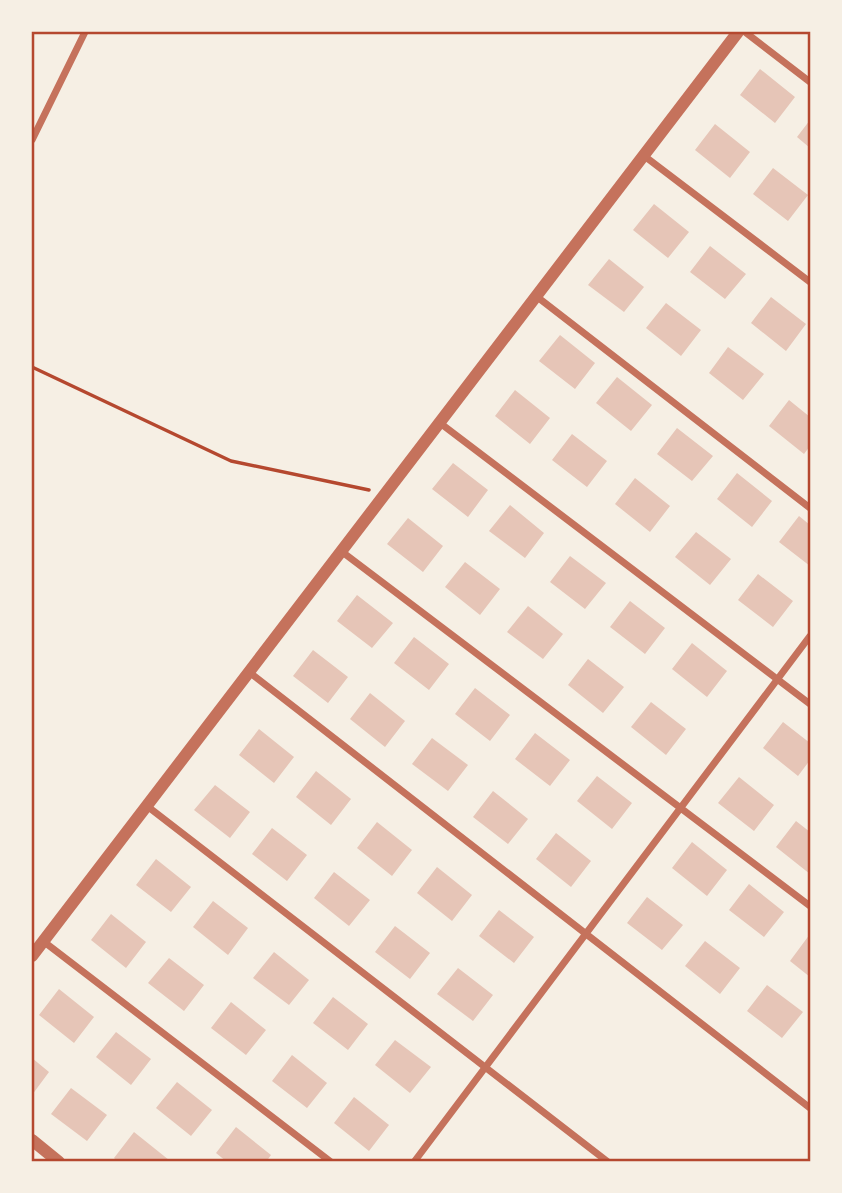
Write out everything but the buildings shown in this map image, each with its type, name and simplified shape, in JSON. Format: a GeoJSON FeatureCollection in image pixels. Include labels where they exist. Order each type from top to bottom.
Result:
{"type":"FeatureCollection","features":[{"type":"Feature","properties":{"kind":"street"},"geometry":{"type":"LineString","coordinates":[[32,140],[85,32]]}},
{"type":"Feature","properties":{"kind":"street"},"geometry":{"type":"LineString","coordinates":[[32,956],[738,32]]}},
{"type":"Feature","properties":{"kind":"street"},"geometry":{"type":"LineString","coordinates":[[745,32],[810,82]]}},
{"type":"Feature","properties":{"kind":"street"},"geometry":{"type":"LineString","coordinates":[[643,155],[810,282]]}},
{"type":"Feature","properties":{"kind":"street"},"geometry":{"type":"LineString","coordinates":[[536,296],[810,508]]}},
{"type":"Feature","properties":{"kind":"street"},"geometry":{"type":"LineString","coordinates":[[439,422],[810,704]]}},
{"type":"Feature","properties":{"kind":"street"},"geometry":{"type":"LineString","coordinates":[[341,551],[810,906]]}},
{"type":"Feature","properties":{"kind":"street"},"geometry":{"type":"LineString","coordinates":[[414,1161],[810,636]]}},
{"type":"Feature","properties":{"kind":"street"},"geometry":{"type":"LineString","coordinates":[[249,672],[810,1108]]}},
{"type":"Feature","properties":{"kind":"street"},"geometry":{"type":"LineString","coordinates":[[147,806],[608,1161]]}},
{"type":"Feature","properties":{"kind":"street"},"geometry":{"type":"LineString","coordinates":[[43,941],[331,1161]]}},
{"type":"Feature","properties":{"kind":"street"},"geometry":{"type":"LineString","coordinates":[[32,1140],[59,1161]]}},
{"type":"Feature","properties":{"kind":"path"},"geometry":{"type":"LineString","coordinates":[[32,367],[231,461],[385,494]]}}]}
